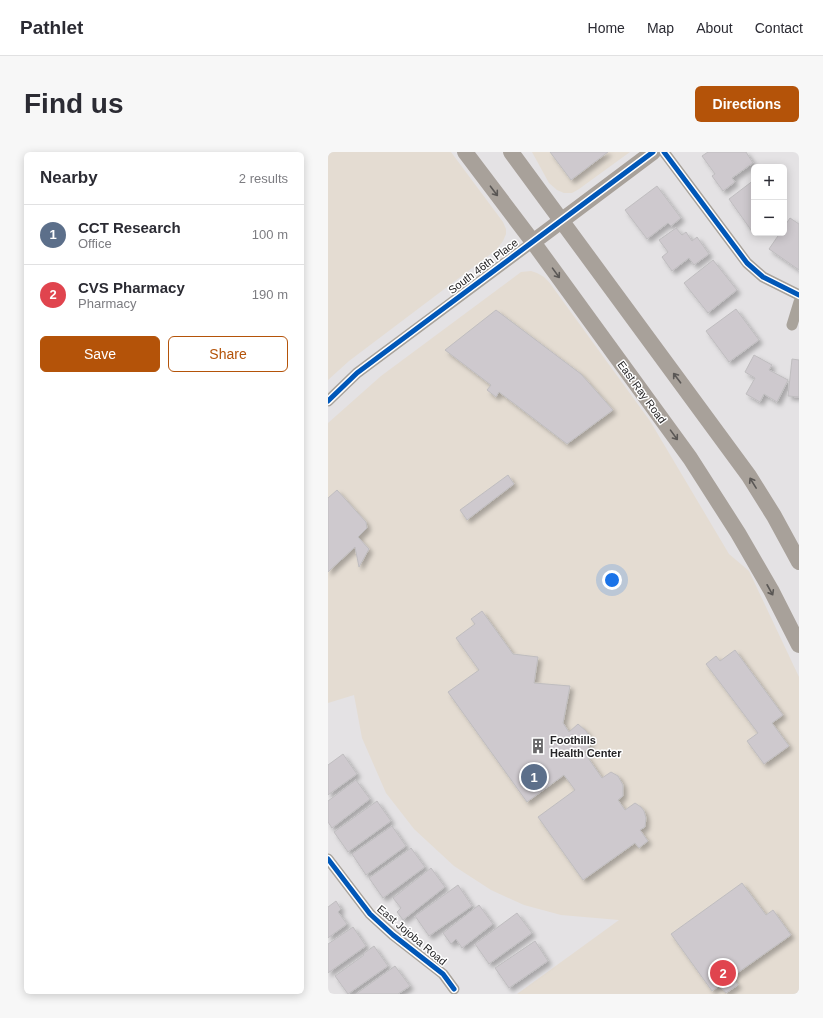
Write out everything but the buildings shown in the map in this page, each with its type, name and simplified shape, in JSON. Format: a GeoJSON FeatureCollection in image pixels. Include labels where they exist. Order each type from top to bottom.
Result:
{"type":"FeatureCollection","features":[{"type":"Feature","properties":{"kind":"main road","name":"East Ray Road"},"geometry":{"type":"LineString","coordinates":[[465,152],[533,242],[690,458],[718,500],[771,590],[799,645]]}},
{"type":"Feature","properties":{"kind":"main road"},"geometry":{"type":"LineString","coordinates":[[512,152],[749,476],[774,516],[799,562]]}},
{"type":"Feature","properties":{"kind":"main road","name":"South 46th Place"},"geometry":{"type":"LineString","coordinates":[[533,242],[653,152]]}},
{"type":"Feature","properties":{"kind":"street"},"geometry":{"type":"LineString","coordinates":[[664,152],[747,263],[763,277],[799,295]]}},
{"type":"Feature","properties":{"kind":"street","name":"South 46th Place"},"geometry":{"type":"LineString","coordinates":[[328,401],[357,373],[533,242]]}},
{"type":"Feature","properties":{"kind":"street"},"geometry":{"type":"LineString","coordinates":[[792,325],[799,302]]}},
{"type":"Feature","properties":{"kind":"street","name":"East Jojoba Road"},"geometry":{"type":"LineString","coordinates":[[328,859],[370,914],[393,935],[443,974],[454,989]]}},
{"type":"Feature","properties":{"kind":"shaded area"},"geometry":{"type":"Polygon","coordinates":[[[328,152],[451,152],[503,222],[506,229],[506,234],[496,250],[349,361],[328,380],[328,152]]]}},
{"type":"Feature","properties":{"kind":"shaded area"},"geometry":{"type":"Polygon","coordinates":[[[532,152],[630,152],[579,189],[572,193],[564,193],[557,190],[549,183],[532,152]]]}},
{"type":"Feature","properties":{"kind":"shaded area"},"geometry":{"type":"Polygon","coordinates":[[[531,271],[544,277],[549,282],[650,421],[729,554],[749,571],[799,677],[799,994],[517,994],[619,920],[561,915],[524,905],[491,890],[454,866],[414,829],[386,793],[362,738],[354,695],[328,703],[328,423],[381,376],[521,272],[531,271]]]}},
{"type":"Feature","properties":{"kind":"cycle path"},"geometry":{"type":"LineString","coordinates":[[328,401],[357,373],[653,152]]}},
{"type":"Feature","properties":{"kind":"cycle path"},"geometry":{"type":"LineString","coordinates":[[664,152],[747,263],[763,277],[799,295]]}},
{"type":"Feature","properties":{"kind":"cycle path"},"geometry":{"type":"LineString","coordinates":[[328,859],[370,914],[393,935],[443,974],[454,989]]}},
{"type":"Feature","properties":{"kind":"place","name":"Foothills Health Center"},"geometry":{"type":"Point","coordinates":[538,746]}},
{"type":"Feature","properties":{"kind":"place","name":"CCT Research"},"geometry":{"type":"Point","coordinates":[534,777]}},
{"type":"Feature","properties":{"kind":"place","name":"CVS Pharmacy"},"geometry":{"type":"Point","coordinates":[723,973]}}]}
